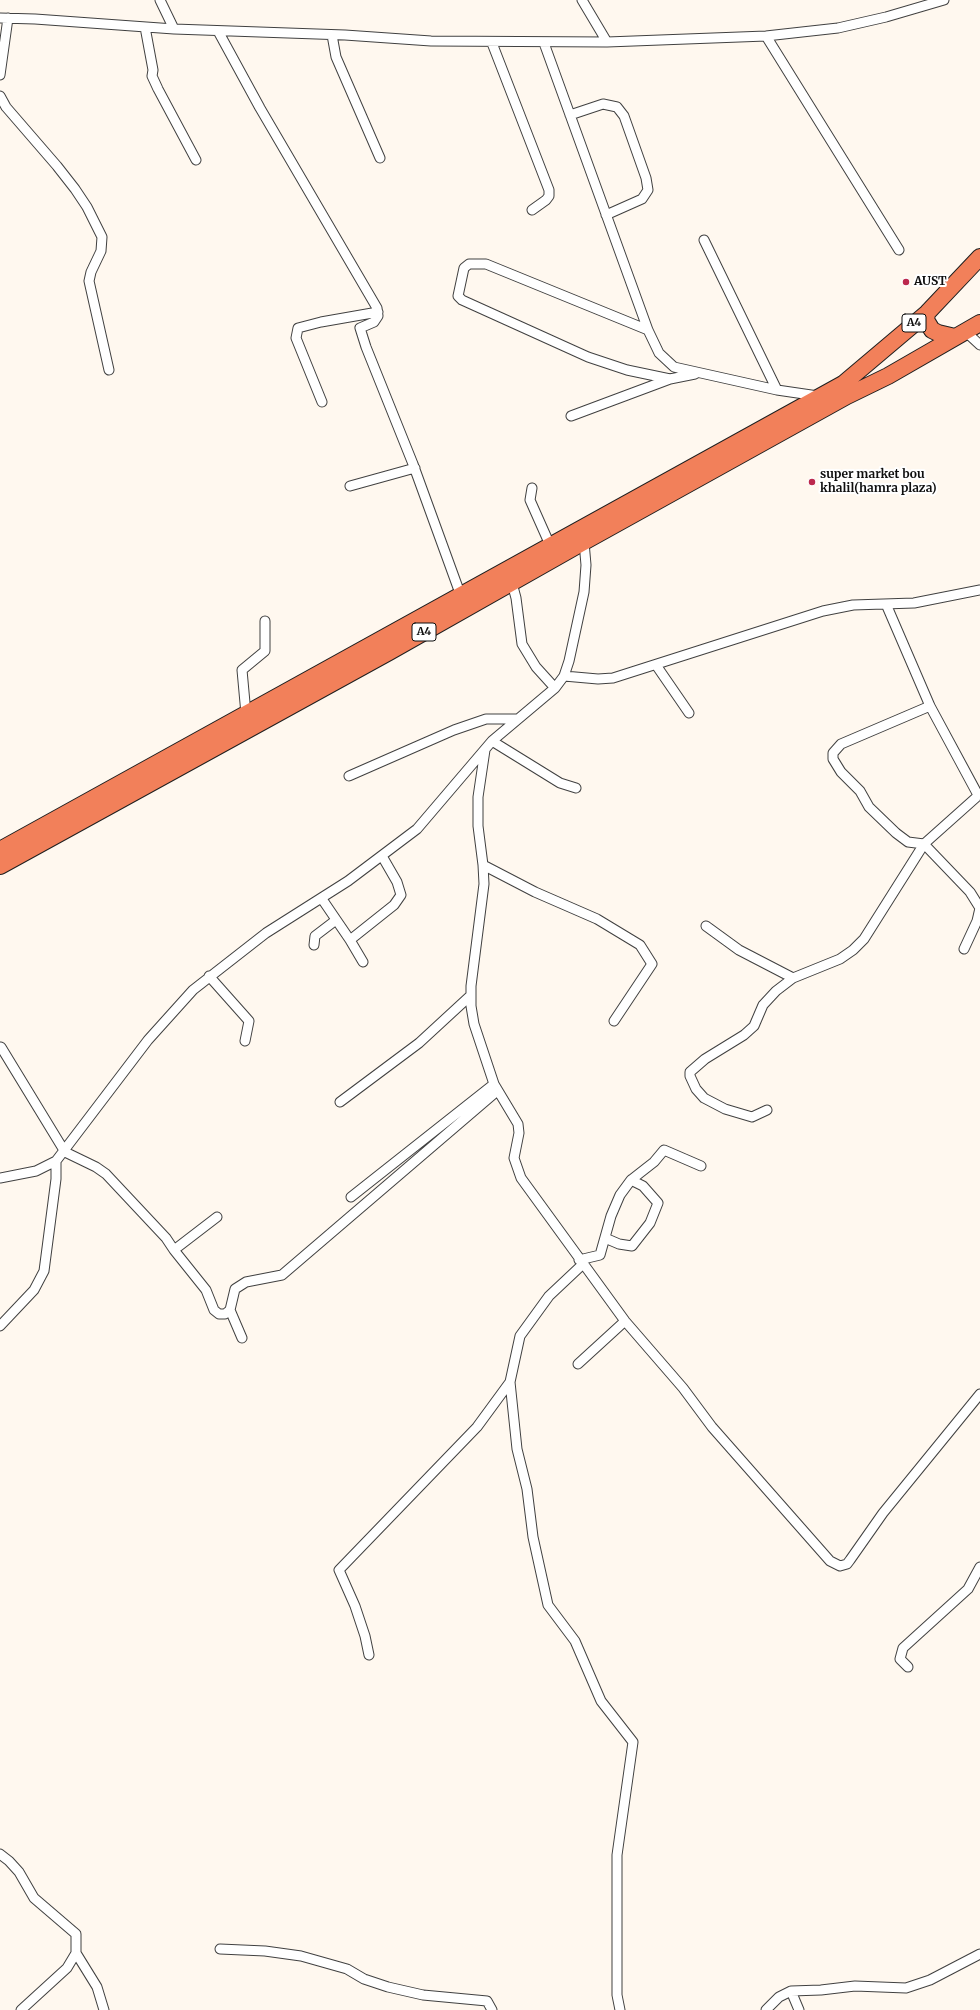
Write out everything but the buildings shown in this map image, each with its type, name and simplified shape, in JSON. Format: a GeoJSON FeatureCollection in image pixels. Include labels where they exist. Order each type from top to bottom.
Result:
{"type":"FeatureCollection","features":[{"type":"Feature","properties":{"kind":"highway","name":"A4"},"geometry":{"type":"LineString","coordinates":[[0,850],[843,384],[926,313],[980,257]]}},
{"type":"Feature","properties":{"kind":"highway"},"geometry":{"type":"LineString","coordinates":[[926,313],[926,320],[932,330],[938,333],[961,334]]}},
{"type":"Feature","properties":{"kind":"highway","name":"A4"},"geometry":{"type":"LineString","coordinates":[[0,866],[847,396],[888,376],[980,323]]}},
{"type":"Feature","properties":{"kind":"street"},"geometry":{"type":"LineString","coordinates":[[160,0],[174,29]]}},
{"type":"Feature","properties":{"kind":"street"},"geometry":{"type":"LineString","coordinates":[[582,0],[607,42]]}},
{"type":"Feature","properties":{"kind":"street"},"geometry":{"type":"LineString","coordinates":[[0,76],[4,18],[174,29],[332,35],[432,41],[492,43],[607,42],[766,36],[862,24],[944,0]]}},
{"type":"Feature","properties":{"kind":"street"},"geometry":{"type":"LineString","coordinates":[[145,27],[155,82],[196,160]]}},
{"type":"Feature","properties":{"kind":"street"},"geometry":{"type":"LineString","coordinates":[[218,31],[260,108],[337,237],[378,312]]}},
{"type":"Feature","properties":{"kind":"street"},"geometry":{"type":"LineString","coordinates":[[332,35],[336,57],[380,158]]}},
{"type":"Feature","properties":{"kind":"street"},"geometry":{"type":"LineString","coordinates":[[766,36],[899,250]]}},
{"type":"Feature","properties":{"kind":"street"},"geometry":{"type":"LineString","coordinates":[[492,43],[549,190],[549,196],[546,200],[532,210]]}},
{"type":"Feature","properties":{"kind":"street"},"geometry":{"type":"LineString","coordinates":[[544,43],[654,346],[664,359],[674,367],[699,373],[777,390],[821,396]]}},
{"type":"Feature","properties":{"kind":"street"},"geometry":{"type":"LineString","coordinates":[[0,96],[6,107],[70,182],[87,208],[102,237],[101,251],[91,272],[89,281],[109,370]]}},
{"type":"Feature","properties":{"kind":"street"},"geometry":{"type":"LineString","coordinates":[[570,115],[603,104],[617,107],[624,116],[646,178],[648,190],[642,199],[606,215]]}},
{"type":"Feature","properties":{"kind":"street"},"geometry":{"type":"LineString","coordinates":[[704,240],[777,390]]}},
{"type":"Feature","properties":{"kind":"street"},"geometry":{"type":"LineString","coordinates":[[648,330],[486,264],[469,264],[464,268],[460,281],[458,296],[462,300],[487,312],[588,357],[627,370],[670,379]]}},
{"type":"Feature","properties":{"kind":"street"},"geometry":{"type":"LineString","coordinates":[[322,402],[296,338],[298,328],[321,322],[378,312]]}},
{"type":"Feature","properties":{"kind":"street"},"geometry":{"type":"LineString","coordinates":[[378,312],[374,322],[360,328],[366,347],[415,468],[460,596]]}},
{"type":"Feature","properties":{"kind":"street"},"geometry":{"type":"LineString","coordinates":[[961,334],[980,345]]}},
{"type":"Feature","properties":{"kind":"street"},"geometry":{"type":"LineString","coordinates":[[571,416],[670,379],[699,373]]}},
{"type":"Feature","properties":{"kind":"street"},"geometry":{"type":"LineString","coordinates":[[350,486],[415,468]]}},
{"type":"Feature","properties":{"kind":"street"},"geometry":{"type":"LineString","coordinates":[[532,488],[530,500],[550,546]]}},
{"type":"Feature","properties":{"kind":"street"},"geometry":{"type":"LineString","coordinates":[[0,1178],[36,1171],[56,1161],[65,1152],[95,1108],[148,1040],[183,1001],[210,976],[266,933],[322,899],[417,829],[492,741],[555,688],[564,676],[584,592],[586,565],[584,542]]}},
{"type":"Feature","properties":{"kind":"street"},"geometry":{"type":"LineString","coordinates":[[512,583],[516,598],[522,644],[536,667],[555,688]]}},
{"type":"Feature","properties":{"kind":"street"},"geometry":{"type":"LineString","coordinates":[[564,676],[598,680],[613,678],[656,665],[708,646],[823,611],[853,605],[914,603],[980,590]]}},
{"type":"Feature","properties":{"kind":"street"},"geometry":{"type":"LineString","coordinates":[[767,1110],[752,1117],[725,1109],[704,1098],[696,1089],[690,1076],[690,1072],[705,1059],[744,1035],[754,1026],[763,1005],[776,991],[793,978],[840,959],[853,950],[874,923],[924,844],[979,795],[930,706],[886,604]]}},
{"type":"Feature","properties":{"kind":"street"},"geometry":{"type":"LineString","coordinates":[[246,714],[242,670],[265,651],[265,621]]}},
{"type":"Feature","properties":{"kind":"street"},"geometry":{"type":"LineString","coordinates":[[656,665],[689,713]]}},
{"type":"Feature","properties":{"kind":"street"},"geometry":{"type":"LineString","coordinates":[[930,706],[841,744],[832,753],[835,765],[856,786],[869,807],[896,833],[908,842],[924,844],[970,892],[980,908],[977,921],[964,950]]}},
{"type":"Feature","properties":{"kind":"street"},"geometry":{"type":"LineString","coordinates":[[349,776],[454,730],[486,719],[517,719]]}},
{"type":"Feature","properties":{"kind":"street"},"geometry":{"type":"LineString","coordinates":[[492,741],[560,783],[576,788]]}},
{"type":"Feature","properties":{"kind":"street"},"geometry":{"type":"LineString","coordinates":[[485,750],[479,783],[478,811],[479,840],[484,884],[470,996],[474,1024],[495,1088],[518,1124],[519,1133],[514,1158],[517,1172],[625,1321],[680,1385],[712,1427],[830,1560],[840,1566],[847,1564],[884,1513],[980,1394]]}},
{"type":"Feature","properties":{"kind":"street"},"geometry":{"type":"LineString","coordinates":[[350,940],[394,905],[401,895],[397,882],[382,856]]}},
{"type":"Feature","properties":{"kind":"street"},"geometry":{"type":"LineString","coordinates":[[483,865],[536,892],[597,919],[640,945],[652,964],[614,1021]]}},
{"type":"Feature","properties":{"kind":"street"},"geometry":{"type":"LineString","coordinates":[[322,899],[350,940],[362,962]]}},
{"type":"Feature","properties":{"kind":"street"},"geometry":{"type":"LineString","coordinates":[[314,945],[315,936],[336,920]]}},
{"type":"Feature","properties":{"kind":"street"},"geometry":{"type":"LineString","coordinates":[[706,926],[739,950],[793,978]]}},
{"type":"Feature","properties":{"kind":"street"},"geometry":{"type":"LineString","coordinates":[[210,976],[249,1021],[245,1041]]}},
{"type":"Feature","properties":{"kind":"street"},"geometry":{"type":"LineString","coordinates":[[340,1102],[419,1043],[470,996]]}},
{"type":"Feature","properties":{"kind":"street"},"geometry":{"type":"LineString","coordinates":[[1,1047],[65,1152],[96,1167],[106,1174],[166,1238],[206,1290],[214,1310],[219,1314],[225,1314],[230,1310]]}},
{"type":"Feature","properties":{"kind":"street"},"geometry":{"type":"LineString","coordinates":[[351,1197],[495,1088]]}},
{"type":"Feature","properties":{"kind":"street"},"geometry":{"type":"LineString","coordinates":[[242,1338],[230,1310],[235,1289],[246,1282],[282,1275],[495,1088]]}},
{"type":"Feature","properties":{"kind":"street"},"geometry":{"type":"LineString","coordinates":[[620,2010],[617,1995],[617,1855],[633,1742],[601,1701],[575,1641],[548,1605],[533,1537],[527,1489],[517,1449],[510,1382],[520,1336],[549,1296],[581,1262],[600,1255],[611,1216],[620,1194],[631,1180],[654,1162],[664,1150],[701,1166]]}},
{"type":"Feature","properties":{"kind":"street"},"geometry":{"type":"LineString","coordinates":[[0,1326],[34,1290],[44,1271],[56,1179],[56,1161]]}},
{"type":"Feature","properties":{"kind":"street"},"geometry":{"type":"LineString","coordinates":[[605,1238],[620,1244],[632,1246],[650,1223],[658,1203],[643,1186],[631,1180]]}},
{"type":"Feature","properties":{"kind":"street"},"geometry":{"type":"LineString","coordinates":[[174,1250],[216,1217]]}},
{"type":"Feature","properties":{"kind":"street"},"geometry":{"type":"LineString","coordinates":[[578,1364],[625,1321]]}},
{"type":"Feature","properties":{"kind":"street"},"geometry":{"type":"LineString","coordinates":[[369,1655],[365,1636],[355,1606],[339,1570],[477,1427],[510,1382]]}},
{"type":"Feature","properties":{"kind":"street"},"geometry":{"type":"LineString","coordinates":[[908,1667],[900,1659],[903,1648],[960,1598],[968,1589],[980,1567]]}},
{"type":"Feature","properties":{"kind":"street"},"geometry":{"type":"LineString","coordinates":[[0,1854],[19,1872],[34,1898],[76,1934],[76,1953],[67,1968],[22,2010]]}},
{"type":"Feature","properties":{"kind":"street"},"geometry":{"type":"LineString","coordinates":[[220,1949],[265,1951],[301,1956],[347,1969],[364,1979],[388,1987],[423,1995],[487,2001],[492,2010]]}},
{"type":"Feature","properties":{"kind":"street"},"geometry":{"type":"LineString","coordinates":[[76,1953],[97,1986],[104,2010]]}},
{"type":"Feature","properties":{"kind":"street"},"geometry":{"type":"LineString","coordinates":[[766,2010],[779,1997],[791,1991],[821,1990],[855,1986],[906,1988],[930,1980],[980,1954]]}},
{"type":"Feature","properties":{"kind":"street"},"geometry":{"type":"LineString","coordinates":[[791,1991],[799,2010]]}},
{"type":"Feature","properties":{"kind":"place","name":"AUST"},"geometry":{"type":"Point","coordinates":[906,282]}},
{"type":"Feature","properties":{"kind":"place","name":"super market bou khalil(hamra plaza)"},"geometry":{"type":"Point","coordinates":[812,482]}}]}
